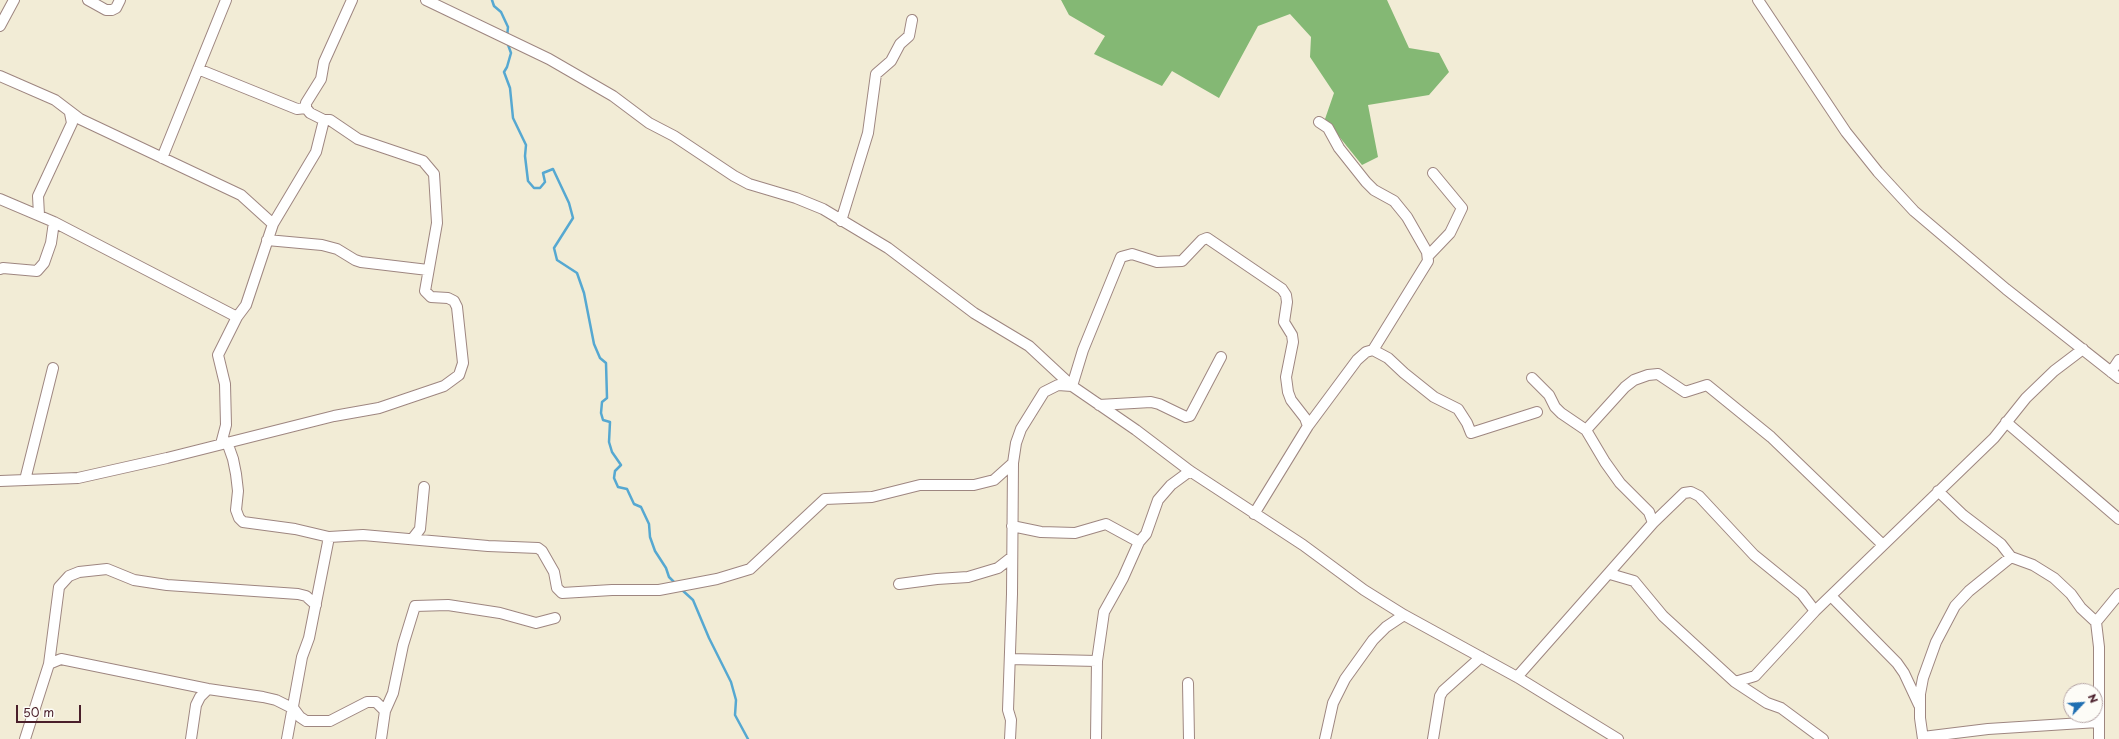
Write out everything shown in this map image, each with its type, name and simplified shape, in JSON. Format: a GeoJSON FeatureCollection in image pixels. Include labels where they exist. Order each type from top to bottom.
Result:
{"type":"FeatureCollection","features":[{"type":"Feature","properties":{"kind":"street"},"geometry":{"type":"LineString","coordinates":[[0,26],[14,0]]}},
{"type":"Feature","properties":{"kind":"street"},"geometry":{"type":"LineString","coordinates":[[88,0],[106,10],[112,10],[116,8],[120,0]]}},
{"type":"Feature","properties":{"kind":"street"},"geometry":{"type":"LineString","coordinates":[[162,158],[226,0]]}},
{"type":"Feature","properties":{"kind":"street"},"geometry":{"type":"LineString","coordinates":[[0,481],[78,478],[274,432],[334,416],[379,408],[444,386],[459,375],[463,363],[457,307],[454,301],[448,298],[427,295],[425,291],[437,223],[436,183],[429,167],[423,161],[358,139],[334,122],[324,120],[310,113],[306,108],[306,104],[320,79],[324,62],[352,0]]}},
{"type":"Feature","properties":{"kind":"street"},"geometry":{"type":"LineString","coordinates":[[426,0],[549,59],[613,96],[649,123],[674,136],[734,176],[749,184],[811,203],[888,248],[974,313],[1029,346],[1072,386],[1190,471],[1303,545],[1364,590],[1404,615],[1517,677],[1618,739]]}},
{"type":"Feature","properties":{"kind":"street"},"geometry":{"type":"LineString","coordinates":[[1758,0],[1846,132],[1878,172],[1914,211],[2006,289],[2115,375],[2119,360]]}},
{"type":"Feature","properties":{"kind":"street"},"geometry":{"type":"LineString","coordinates":[[841,221],[868,133],[876,74],[891,61],[900,44],[909,36],[912,20]]}},
{"type":"Feature","properties":{"kind":"street"},"geometry":{"type":"LineString","coordinates":[[198,69],[297,109],[306,108]]}},
{"type":"Feature","properties":{"kind":"street"},"geometry":{"type":"LineString","coordinates":[[0,76],[55,100],[70,113],[76,121],[162,158],[241,195],[273,224]]}},
{"type":"Feature","properties":{"kind":"street"},"geometry":{"type":"LineString","coordinates":[[324,120],[316,152],[273,224],[266,240],[253,288],[246,305],[237,317],[218,356],[225,384],[226,425],[224,443],[233,459],[238,491],[236,510],[239,518],[243,522],[295,529],[329,536],[363,535],[413,538],[488,546],[538,548],[542,551],[554,572],[557,588],[562,593],[612,590],[659,590],[717,579],[750,568],[825,499],[867,498],[920,486],[974,485],[994,480],[1013,463]]}},
{"type":"Feature","properties":{"kind":"street"},"geometry":{"type":"LineString","coordinates":[[38,215],[40,191],[76,121]]}},
{"type":"Feature","properties":{"kind":"street"},"geometry":{"type":"LineString","coordinates":[[1319,122],[1328,128],[1339,148],[1366,182],[1398,205],[1408,217],[1428,256]]}},
{"type":"Feature","properties":{"kind":"street"},"geometry":{"type":"LineString","coordinates":[[1254,514],[1308,426],[1357,360],[1366,352],[1373,350],[1411,286],[1425,267],[1428,256],[1450,233],[1462,208],[1433,173]]}},
{"type":"Feature","properties":{"kind":"street"},"geometry":{"type":"LineString","coordinates":[[0,199],[54,222],[237,317]]}},
{"type":"Feature","properties":{"kind":"street"},"geometry":{"type":"LineString","coordinates":[[0,269],[37,271],[44,264],[51,243],[54,222]]}},
{"type":"Feature","properties":{"kind":"street"},"geometry":{"type":"LineString","coordinates":[[1072,386],[1083,350],[1121,257],[1132,254],[1157,262],[1182,261],[1207,238],[1282,290],[1286,295],[1284,322],[1292,335],[1293,342],[1286,384],[1291,400],[1305,418],[1308,426]]}},
{"type":"Feature","properties":{"kind":"street"},"geometry":{"type":"LineString","coordinates":[[266,240],[322,245],[337,249],[361,262],[428,270]]}},
{"type":"Feature","properties":{"kind":"street"},"geometry":{"type":"LineString","coordinates":[[1735,682],[1755,676],[1815,611],[1994,438],[2026,398],[2054,371],[2083,349]]}},
{"type":"Feature","properties":{"kind":"street"},"geometry":{"type":"LineString","coordinates":[[1373,350],[1388,358],[1404,374],[1434,397],[1458,409],[1467,423],[1471,433],[1537,412]]}},
{"type":"Feature","properties":{"kind":"street"},"geometry":{"type":"LineString","coordinates":[[1099,405],[1151,402],[1159,404],[1186,417],[1190,416],[1221,357]]}},
{"type":"Feature","properties":{"kind":"street"},"geometry":{"type":"LineString","coordinates":[[25,480],[53,368]]}},
{"type":"Feature","properties":{"kind":"street"},"geometry":{"type":"LineString","coordinates":[[1586,430],[1626,388],[1641,378],[1658,374],[1684,392],[1707,385],[1771,437],[1884,545]]}},
{"type":"Feature","properties":{"kind":"street"},"geometry":{"type":"LineString","coordinates":[[1532,378],[1549,395],[1555,407],[1586,430],[1620,484],[1649,512],[1653,523]]}},
{"type":"Feature","properties":{"kind":"street"},"geometry":{"type":"LineString","coordinates":[[1010,739],[1011,720],[1008,710],[1013,463],[1018,436],[1039,398],[1044,392],[1052,387],[1058,385],[1072,386]]}},
{"type":"Feature","properties":{"kind":"street"},"geometry":{"type":"LineString","coordinates":[[2006,422],[2119,520]]}},
{"type":"Feature","properties":{"kind":"street"},"geometry":{"type":"LineString","coordinates":[[1102,739],[1096,735],[1097,660],[1104,612],[1123,578],[1139,542],[1146,534],[1158,500],[1163,492],[1190,471]]}},
{"type":"Feature","properties":{"kind":"street"},"geometry":{"type":"LineString","coordinates":[[413,538],[420,529],[424,487]]}},
{"type":"Feature","properties":{"kind":"street"},"geometry":{"type":"LineString","coordinates":[[1938,491],[1963,515],[2002,544],[2011,557],[2033,565],[2054,578],[2071,594],[2081,608],[2096,622],[2099,647],[2099,683]]}},
{"type":"Feature","properties":{"kind":"street"},"geometry":{"type":"LineString","coordinates":[[1517,677],[1610,574],[1653,523],[1684,493],[1691,492],[1699,496],[1754,555],[1802,594],[1815,611]]}},
{"type":"Feature","properties":{"kind":"street"},"geometry":{"type":"LineString","coordinates":[[1012,526],[1040,532],[1075,532],[1101,524],[1106,524],[1139,542]]}},
{"type":"Feature","properties":{"kind":"street"},"geometry":{"type":"LineString","coordinates":[[287,739],[294,709],[302,657],[309,638],[329,536]]}},
{"type":"Feature","properties":{"kind":"street"},"geometry":{"type":"LineString","coordinates":[[899,584],[968,577],[998,568],[1012,557]]}},
{"type":"Feature","properties":{"kind":"street"},"geometry":{"type":"LineString","coordinates":[[2011,557],[1969,591],[1955,606],[1930,656],[1923,678],[1919,706],[1923,738],[1988,729],[2082,723]]}},
{"type":"Feature","properties":{"kind":"street"},"geometry":{"type":"LineString","coordinates":[[25,739],[49,664],[59,588],[69,576],[79,572],[107,570],[134,580],[167,585],[298,594],[306,596],[316,605]]}},
{"type":"Feature","properties":{"kind":"street"},"geometry":{"type":"LineString","coordinates":[[1610,574],[1634,581],[1663,616],[1735,682],[1767,703],[1781,708],[1823,739]]}},
{"type":"Feature","properties":{"kind":"street"},"geometry":{"type":"LineString","coordinates":[[2096,622],[2119,594]]}},
{"type":"Feature","properties":{"kind":"street"},"geometry":{"type":"LineString","coordinates":[[1831,596],[1896,663],[1904,673],[1919,706]]}},
{"type":"Feature","properties":{"kind":"street"},"geometry":{"type":"LineString","coordinates":[[381,739],[385,711],[393,693],[403,645],[415,606],[448,605],[500,613],[536,623],[555,618]]}},
{"type":"Feature","properties":{"kind":"street"},"geometry":{"type":"LineString","coordinates":[[1325,739],[1333,703],[1344,679],[1373,640],[1386,627],[1404,615]]}},
{"type":"Feature","properties":{"kind":"street"},"geometry":{"type":"LineString","coordinates":[[1433,739],[1440,696],[1481,657]]}},
{"type":"Feature","properties":{"kind":"street"},"geometry":{"type":"LineString","coordinates":[[49,664],[61,659],[208,689],[276,700],[294,709],[300,717],[306,721],[330,721],[367,702],[376,702],[385,711]]}},
{"type":"Feature","properties":{"kind":"street"},"geometry":{"type":"LineString","coordinates":[[1010,659],[1097,660]]}},
{"type":"Feature","properties":{"kind":"street"},"geometry":{"type":"LineString","coordinates":[[1188,683],[1189,739]]}},
{"type":"Feature","properties":{"kind":"street"},"geometry":{"type":"LineString","coordinates":[[191,739],[196,704],[200,697],[208,689]]}},
{"type":"Feature","properties":{"kind":"street"},"geometry":{"type":"LineString","coordinates":[[2098,723],[2099,739]]}},
{"type":"Feature","properties":{"kind":"green space"},"geometry":{"type":"Polygon","coordinates":[[[1061,0],[1387,0],[1409,48],[1439,53],[1449,72],[1429,95],[1368,105],[1378,157],[1362,165],[1325,119],[1334,93],[1310,57],[1311,37],[1290,14],[1258,26],[1219,98],[1172,71],[1162,86],[1094,54],[1105,36],[1069,15],[1061,0]]]}},
{"type":"Feature","properties":{"kind":"waterway"},"geometry":{"type":"LineString","coordinates":[[492,0],[494,6],[501,12],[508,27],[507,37]]}},
{"type":"Feature","properties":{"kind":"waterway"},"geometry":{"type":"LineString","coordinates":[[507,42],[511,53],[504,72],[510,88],[513,118],[526,145],[525,156],[528,181],[534,188],[540,188],[545,182],[543,173],[553,169],[569,203],[573,218],[554,248],[557,260],[577,273],[584,293],[594,344],[600,358],[606,363],[607,398],[602,402],[601,413],[603,420],[610,422],[609,442],[612,452],[621,465],[615,471],[614,478],[618,487],[627,489],[634,504],[641,507],[649,524],[650,537],[655,551],[666,568],[669,577],[676,584]]}},
{"type":"Feature","properties":{"kind":"waterway"},"geometry":{"type":"LineString","coordinates":[[681,589],[693,600],[709,638],[731,682],[736,700],[735,715],[748,739]]}}]}
